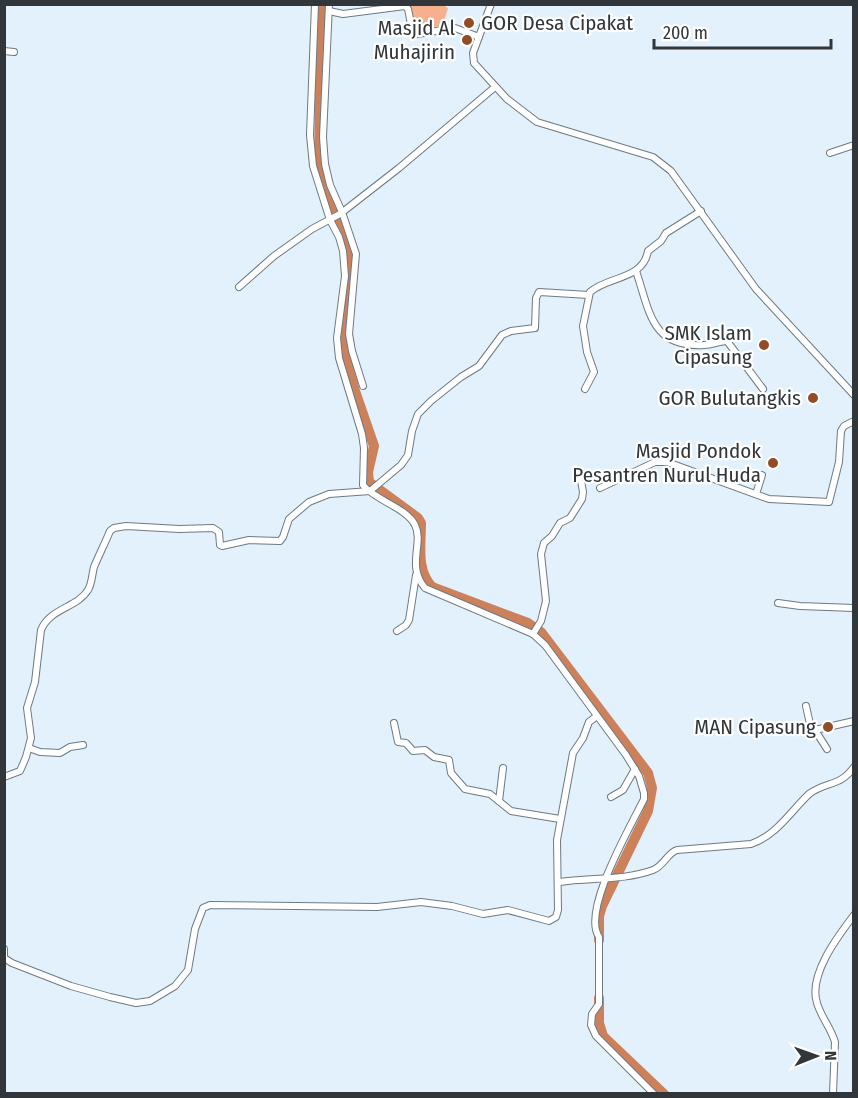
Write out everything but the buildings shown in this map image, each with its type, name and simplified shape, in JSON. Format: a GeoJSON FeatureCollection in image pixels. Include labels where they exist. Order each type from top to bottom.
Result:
{"type":"FeatureCollection","features":[{"type":"Feature","properties":{"kind":"street"},"geometry":{"type":"LineString","coordinates":[[315,4],[310,135],[313,166],[339,237],[344,261],[345,276],[338,324],[339,358],[362,434],[364,448],[362,480],[378,496],[413,522],[416,529],[417,574],[409,620],[406,626],[397,631]]}},
{"type":"Feature","properties":{"kind":"street"},"geometry":{"type":"LineString","coordinates":[[491,4],[473,53],[474,63],[495,87],[517,108],[537,122],[653,157],[671,171],[756,289],[854,395]]}},
{"type":"Feature","properties":{"kind":"street"},"geometry":{"type":"LineString","coordinates":[[363,386],[349,334],[356,254],[330,185],[324,155],[329,8],[343,14],[405,6],[408,9],[412,29],[417,34],[455,28],[479,37]]}},
{"type":"Feature","properties":{"kind":"street"},"geometry":{"type":"LineString","coordinates":[[4,51],[14,52]]}},
{"type":"Feature","properties":{"kind":"street"},"geometry":{"type":"LineString","coordinates":[[239,287],[274,256],[312,229],[341,213],[399,168],[495,87]]}},
{"type":"Feature","properties":{"kind":"street"},"geometry":{"type":"LineString","coordinates":[[830,153],[854,145]]}},
{"type":"Feature","properties":{"kind":"street"},"geometry":{"type":"LineString","coordinates":[[585,389],[594,372],[587,352],[583,326],[589,295],[595,288],[636,271],[647,257],[648,251],[662,241],[666,233],[699,208]]}},
{"type":"Feature","properties":{"kind":"street"},"geometry":{"type":"LineString","coordinates":[[636,271],[653,319],[662,334],[670,340],[686,344],[705,345],[727,341],[763,389]]}},
{"type":"Feature","properties":{"kind":"street"},"geometry":{"type":"LineString","coordinates":[[4,777],[20,771],[29,748],[31,738],[27,708],[35,682],[41,630],[46,619],[69,606],[88,590],[95,566],[110,531],[126,526],[213,528],[219,532],[222,546],[249,540],[280,541],[289,519],[309,502],[329,494],[372,489],[401,465],[408,454],[418,414],[461,377],[479,366],[502,335],[511,331],[534,328],[536,298],[539,292],[589,295]]}},
{"type":"Feature","properties":{"kind":"street"},"geometry":{"type":"LineString","coordinates":[[600,488],[655,462],[667,462],[774,500],[829,502],[839,462],[841,431],[844,426],[854,421]]}},
{"type":"Feature","properties":{"kind":"street"},"geometry":{"type":"LineString","coordinates":[[534,633],[546,600],[541,554],[544,543],[552,536],[560,523],[570,518],[582,499],[580,475]]}},
{"type":"Feature","properties":{"kind":"street"},"geometry":{"type":"LineString","coordinates":[[756,494],[762,475]]}},
{"type":"Feature","properties":{"kind":"street"},"geometry":{"type":"LineString","coordinates":[[417,574],[421,584],[430,592],[534,633],[597,716],[635,769],[643,785],[644,799],[600,890],[595,912],[595,927],[599,937],[599,1004],[591,1020],[596,1036],[654,1094]]}},
{"type":"Feature","properties":{"kind":"street"},"geometry":{"type":"LineString","coordinates":[[778,603],[854,608]]}},
{"type":"Feature","properties":{"kind":"street"},"geometry":{"type":"LineString","coordinates":[[806,706],[810,724],[827,749]]}},
{"type":"Feature","properties":{"kind":"street"},"geometry":{"type":"LineString","coordinates":[[4,949],[4,957],[12,963],[71,986],[123,1000],[144,1003],[176,986],[184,976],[190,965],[190,952],[197,923],[203,908],[210,905],[377,907],[421,902],[452,906],[483,914],[508,910],[545,922],[556,917],[559,882],[557,853],[573,753],[583,738],[589,722],[597,716]]}},
{"type":"Feature","properties":{"kind":"street"},"geometry":{"type":"LineString","coordinates":[[815,730],[854,721]]}},
{"type":"Feature","properties":{"kind":"street"},"geometry":{"type":"LineString","coordinates":[[394,723],[399,742],[406,743],[413,752],[425,750],[434,757],[449,760],[451,773],[463,788],[486,792],[511,811],[561,819]]}},
{"type":"Feature","properties":{"kind":"street"},"geometry":{"type":"LineString","coordinates":[[29,748],[40,752],[60,753],[70,747],[83,745]]}},
{"type":"Feature","properties":{"kind":"street"},"geometry":{"type":"LineString","coordinates":[[559,882],[621,877],[657,868],[665,863],[673,851],[758,841],[777,828],[814,790],[843,780],[854,767]]}},
{"type":"Feature","properties":{"kind":"street"},"geometry":{"type":"LineString","coordinates":[[499,801],[503,768]]}},
{"type":"Feature","properties":{"kind":"street"},"geometry":{"type":"LineString","coordinates":[[611,797],[623,790],[635,769]]}},
{"type":"Feature","properties":{"kind":"street"},"geometry":{"type":"LineString","coordinates":[[833,1094],[835,1042],[817,1003],[816,985],[821,967],[854,915]]}},
{"type":"Feature","properties":{"kind":"shaded area"},"geometry":{"type":"Polygon","coordinates":[[[405,5],[443,5],[448,8],[443,25],[413,32],[405,5]]]}},
{"type":"Feature","properties":{"kind":"waterway"},"geometry":{"type":"LineString","coordinates":[[321,4],[319,168],[351,256],[352,270],[342,336],[355,391],[374,446],[368,472],[369,482],[418,518],[421,523],[421,565],[432,587],[528,623],[541,632],[648,773],[652,788],[648,811],[602,906],[599,916],[599,940]]}},
{"type":"Feature","properties":{"kind":"waterway"},"geometry":{"type":"LineString","coordinates":[[599,998],[599,1023],[603,1036],[664,1094]]}},
{"type":"Feature","properties":{"kind":"place","name":"GOR Desa Cipakat"},"geometry":{"type":"Point","coordinates":[469,23]}},
{"type":"Feature","properties":{"kind":"place","name":"Masjid Al Muhajirin"},"geometry":{"type":"Point","coordinates":[467,40]}},
{"type":"Feature","properties":{"kind":"place","name":"SMK Islam Cipasung"},"geometry":{"type":"Point","coordinates":[764,345]}},
{"type":"Feature","properties":{"kind":"place","name":"GOR Bulutangkis"},"geometry":{"type":"Point","coordinates":[813,398]}},
{"type":"Feature","properties":{"kind":"place","name":"Masjid Pondok Pesantren Nurul Huda"},"geometry":{"type":"Point","coordinates":[773,463]}},
{"type":"Feature","properties":{"kind":"place","name":"MAN Cipasung"},"geometry":{"type":"Point","coordinates":[828,727]}}]}
